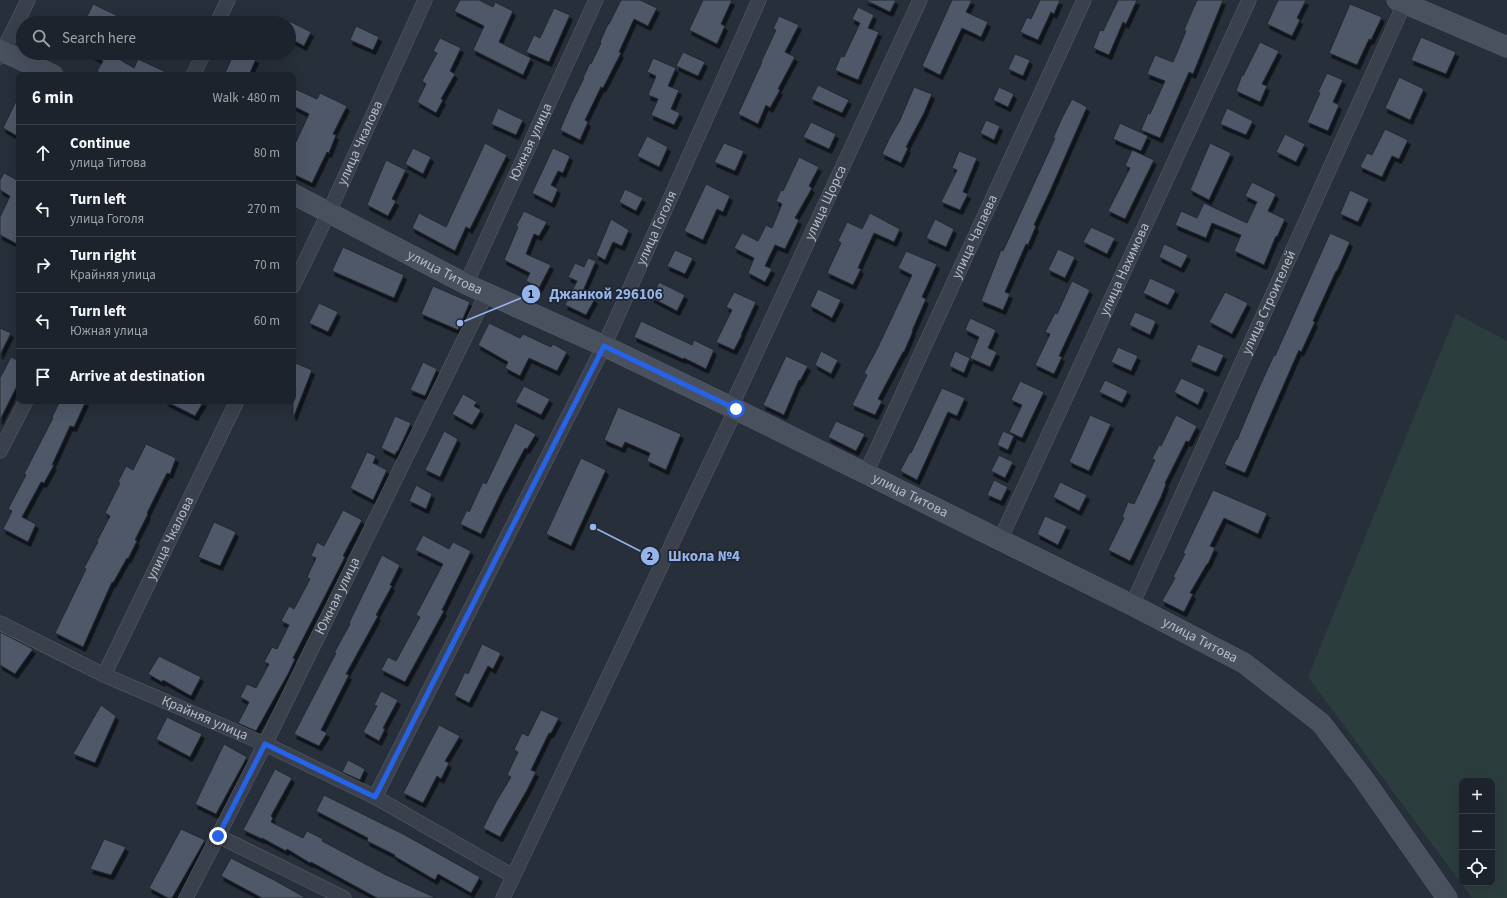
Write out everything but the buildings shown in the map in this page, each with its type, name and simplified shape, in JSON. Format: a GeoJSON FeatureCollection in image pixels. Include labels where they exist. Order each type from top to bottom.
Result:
{"type":"FeatureCollection","features":[{"type":"Feature","properties":{"kind":"main road"},"geometry":{"type":"LineString","coordinates":[[1402,1],[1507,47]]}},
{"type":"Feature","properties":{"kind":"main road"},"geometry":{"type":"LineString","coordinates":[[1,53],[16,59]]}},
{"type":"Feature","properties":{"kind":"main road"},"geometry":{"type":"LineString","coordinates":[[17,60],[45,72]]}},
{"type":"Feature","properties":{"kind":"main road","name":"улица Титова"},"geometry":{"type":"LineString","coordinates":[[296,196],[466,284],[604,346],[734,408],[1132,605],[1244,663],[1321,724],[1363,778],[1447,898]]}},
{"type":"Feature","properties":{"kind":"street"},"geometry":{"type":"LineString","coordinates":[[20,16],[28,0]]}},
{"type":"Feature","properties":{"kind":"street"},"geometry":{"type":"LineString","coordinates":[[221,16],[228,0]]}},
{"type":"Feature","properties":{"kind":"street","name":"улица Чкалова"},"geometry":{"type":"LineString","coordinates":[[296,280],[425,0]]}},
{"type":"Feature","properties":{"kind":"street","name":"Южная улица"},"geometry":{"type":"LineString","coordinates":[[466,284],[596,0]]}},
{"type":"Feature","properties":{"kind":"street","name":"улица Гоголя"},"geometry":{"type":"LineString","coordinates":[[375,797],[604,346],[759,0]]}},
{"type":"Feature","properties":{"kind":"street","name":"улица Щорса"},"geometry":{"type":"LineString","coordinates":[[503,898],[734,408],[920,0]]}},
{"type":"Feature","properties":{"kind":"street","name":"улица Чапаева"},"geometry":{"type":"LineString","coordinates":[[866,473],[1084,0]]}},
{"type":"Feature","properties":{"kind":"street","name":"улица Нахимова"},"geometry":{"type":"LineString","coordinates":[[1000,540],[1249,0]]}},
{"type":"Feature","properties":{"kind":"street","name":"улица Строителей"},"geometry":{"type":"LineString","coordinates":[[1132,605],[1402,1]]}},
{"type":"Feature","properties":{"kind":"street"},"geometry":{"type":"LineString","coordinates":[[1,53],[16,24]]}},
{"type":"Feature","properties":{"kind":"street"},"geometry":{"type":"LineString","coordinates":[[194,72],[200,60]]}},
{"type":"Feature","properties":{"kind":"street","name":"Южная улица"},"geometry":{"type":"LineString","coordinates":[[186,898],[265,744],[487,293]]}},
{"type":"Feature","properties":{"kind":"street"},"geometry":{"type":"LineString","coordinates":[[0,451],[24,404]]}},
{"type":"Feature","properties":{"kind":"street","name":"улица Чкалова"},"geometry":{"type":"LineString","coordinates":[[104,675],[236,404]]}},
{"type":"Feature","properties":{"kind":"street","name":"Крайняя улица"},"geometry":{"type":"LineString","coordinates":[[0,623],[104,675],[265,744],[375,797],[513,876]]}},
{"type":"Feature","properties":{"kind":"street"},"geometry":{"type":"LineString","coordinates":[[218,836],[344,898]]}},
{"type":"Feature","properties":{"kind":"shaded area"},"geometry":{"type":"Polygon","coordinates":[[[1456,314],[1507,341],[1507,898],[1472,898],[1463,886],[1495,886],[1495,778],[1459,778],[1459,880],[1308,677],[1456,314]]]}},
{"type":"Feature","properties":{"kind":"place","name":"Джанкой 296106"},"geometry":{"type":"Point","coordinates":[460,323]}},
{"type":"Feature","properties":{"kind":"place","name":"Школа №4"},"geometry":{"type":"Point","coordinates":[593,527]}},
{"type":"Feature","properties":{"kind":"route"},"geometry":{"type":"LineString","coordinates":[[218,836],[265,744],[375,797],[604,346],[736,409]]}}]}
